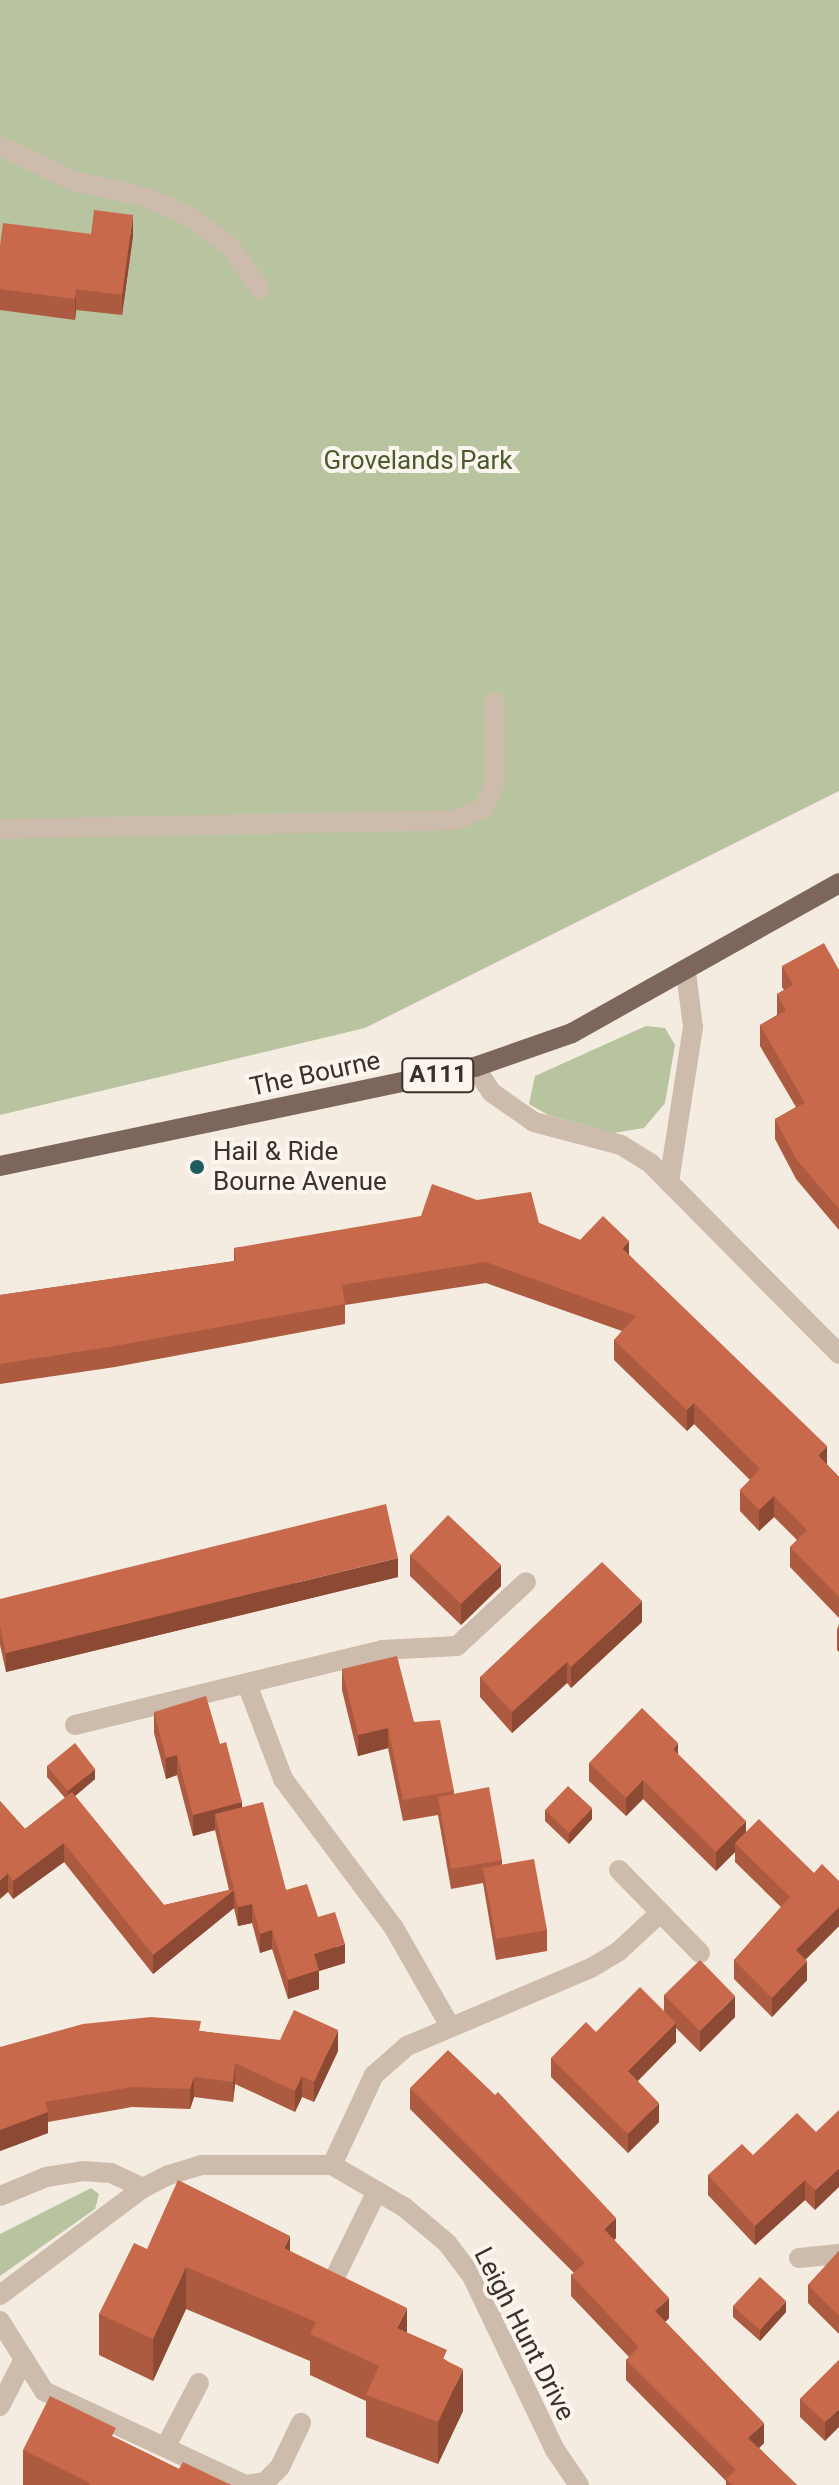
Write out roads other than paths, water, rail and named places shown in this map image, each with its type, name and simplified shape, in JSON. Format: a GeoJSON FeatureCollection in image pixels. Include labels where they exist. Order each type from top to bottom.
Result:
{"type":"FeatureCollection","features":[{"type":"Feature","properties":{"kind":"main road","name":"The Bourne"},"geometry":{"type":"LineString","coordinates":[[0,1166],[475,1067],[572,1033],[686,972],[839,883]]}},
{"type":"Feature","properties":{"kind":"street"},"geometry":{"type":"LineString","coordinates":[[0,146],[74,181],[145,197],[189,216],[230,246],[260,289]]}},
{"type":"Feature","properties":{"kind":"street"},"geometry":{"type":"LineString","coordinates":[[0,829],[455,820],[484,808],[495,782],[494,702]]}},
{"type":"Feature","properties":{"kind":"street"},"geometry":{"type":"LineString","coordinates":[[669,1182],[693,1027],[686,972]]}},
{"type":"Feature","properties":{"kind":"street"},"geometry":{"type":"LineString","coordinates":[[475,1067],[509,1108],[534,1122],[621,1145],[669,1182],[839,1354]]}},
{"type":"Feature","properties":{"kind":"street"},"geometry":{"type":"LineString","coordinates":[[75,1725],[382,1650],[457,1646],[526,1582]]}},
{"type":"Feature","properties":{"kind":"street"},"geometry":{"type":"LineString","coordinates":[[247,1684],[283,1779],[394,1928],[450,2026]]}},
{"type":"Feature","properties":{"kind":"street"},"geometry":{"type":"LineString","coordinates":[[619,1870],[700,1953]]}},
{"type":"Feature","properties":{"kind":"street"},"geometry":{"type":"LineString","coordinates":[[0,2295],[143,2188],[201,2165],[332,2165],[374,2075],[407,2046],[591,1968],[619,1951],[660,1913]]}},
{"type":"Feature","properties":{"kind":"street","name":"Leigh Hunt Drive"},"geometry":{"type":"LineString","coordinates":[[332,2165],[377,2191],[447,2243],[472,2276],[555,2450],[577,2484]]}},
{"type":"Feature","properties":{"kind":"street"},"geometry":{"type":"LineString","coordinates":[[0,2196],[46,2177],[82,2171],[111,2173],[143,2188]]}},
{"type":"Feature","properties":{"kind":"street"},"geometry":{"type":"LineString","coordinates":[[333,2281],[377,2191]]}},
{"type":"Feature","properties":{"kind":"street"},"geometry":{"type":"LineString","coordinates":[[799,2258],[839,2254]]}},
{"type":"Feature","properties":{"kind":"street"},"geometry":{"type":"LineString","coordinates":[[0,2321],[44,2391],[246,2485],[265,2482],[280,2467],[301,2423]]}},
{"type":"Feature","properties":{"kind":"street"},"geometry":{"type":"LineString","coordinates":[[0,2406],[24,2359]]}},
{"type":"Feature","properties":{"kind":"street"},"geometry":{"type":"LineString","coordinates":[[166,2446],[199,2383]]}},
{"type":"Feature","properties":{"kind":"place","name":"Hail & Ride Bourne Avenue"},"geometry":{"type":"Point","coordinates":[197,1167]}},
{"type":"Feature","properties":{"kind":"park label","name":"Grovelands Park"},"geometry":{"type":"Point","coordinates":[418,461]}}]}
